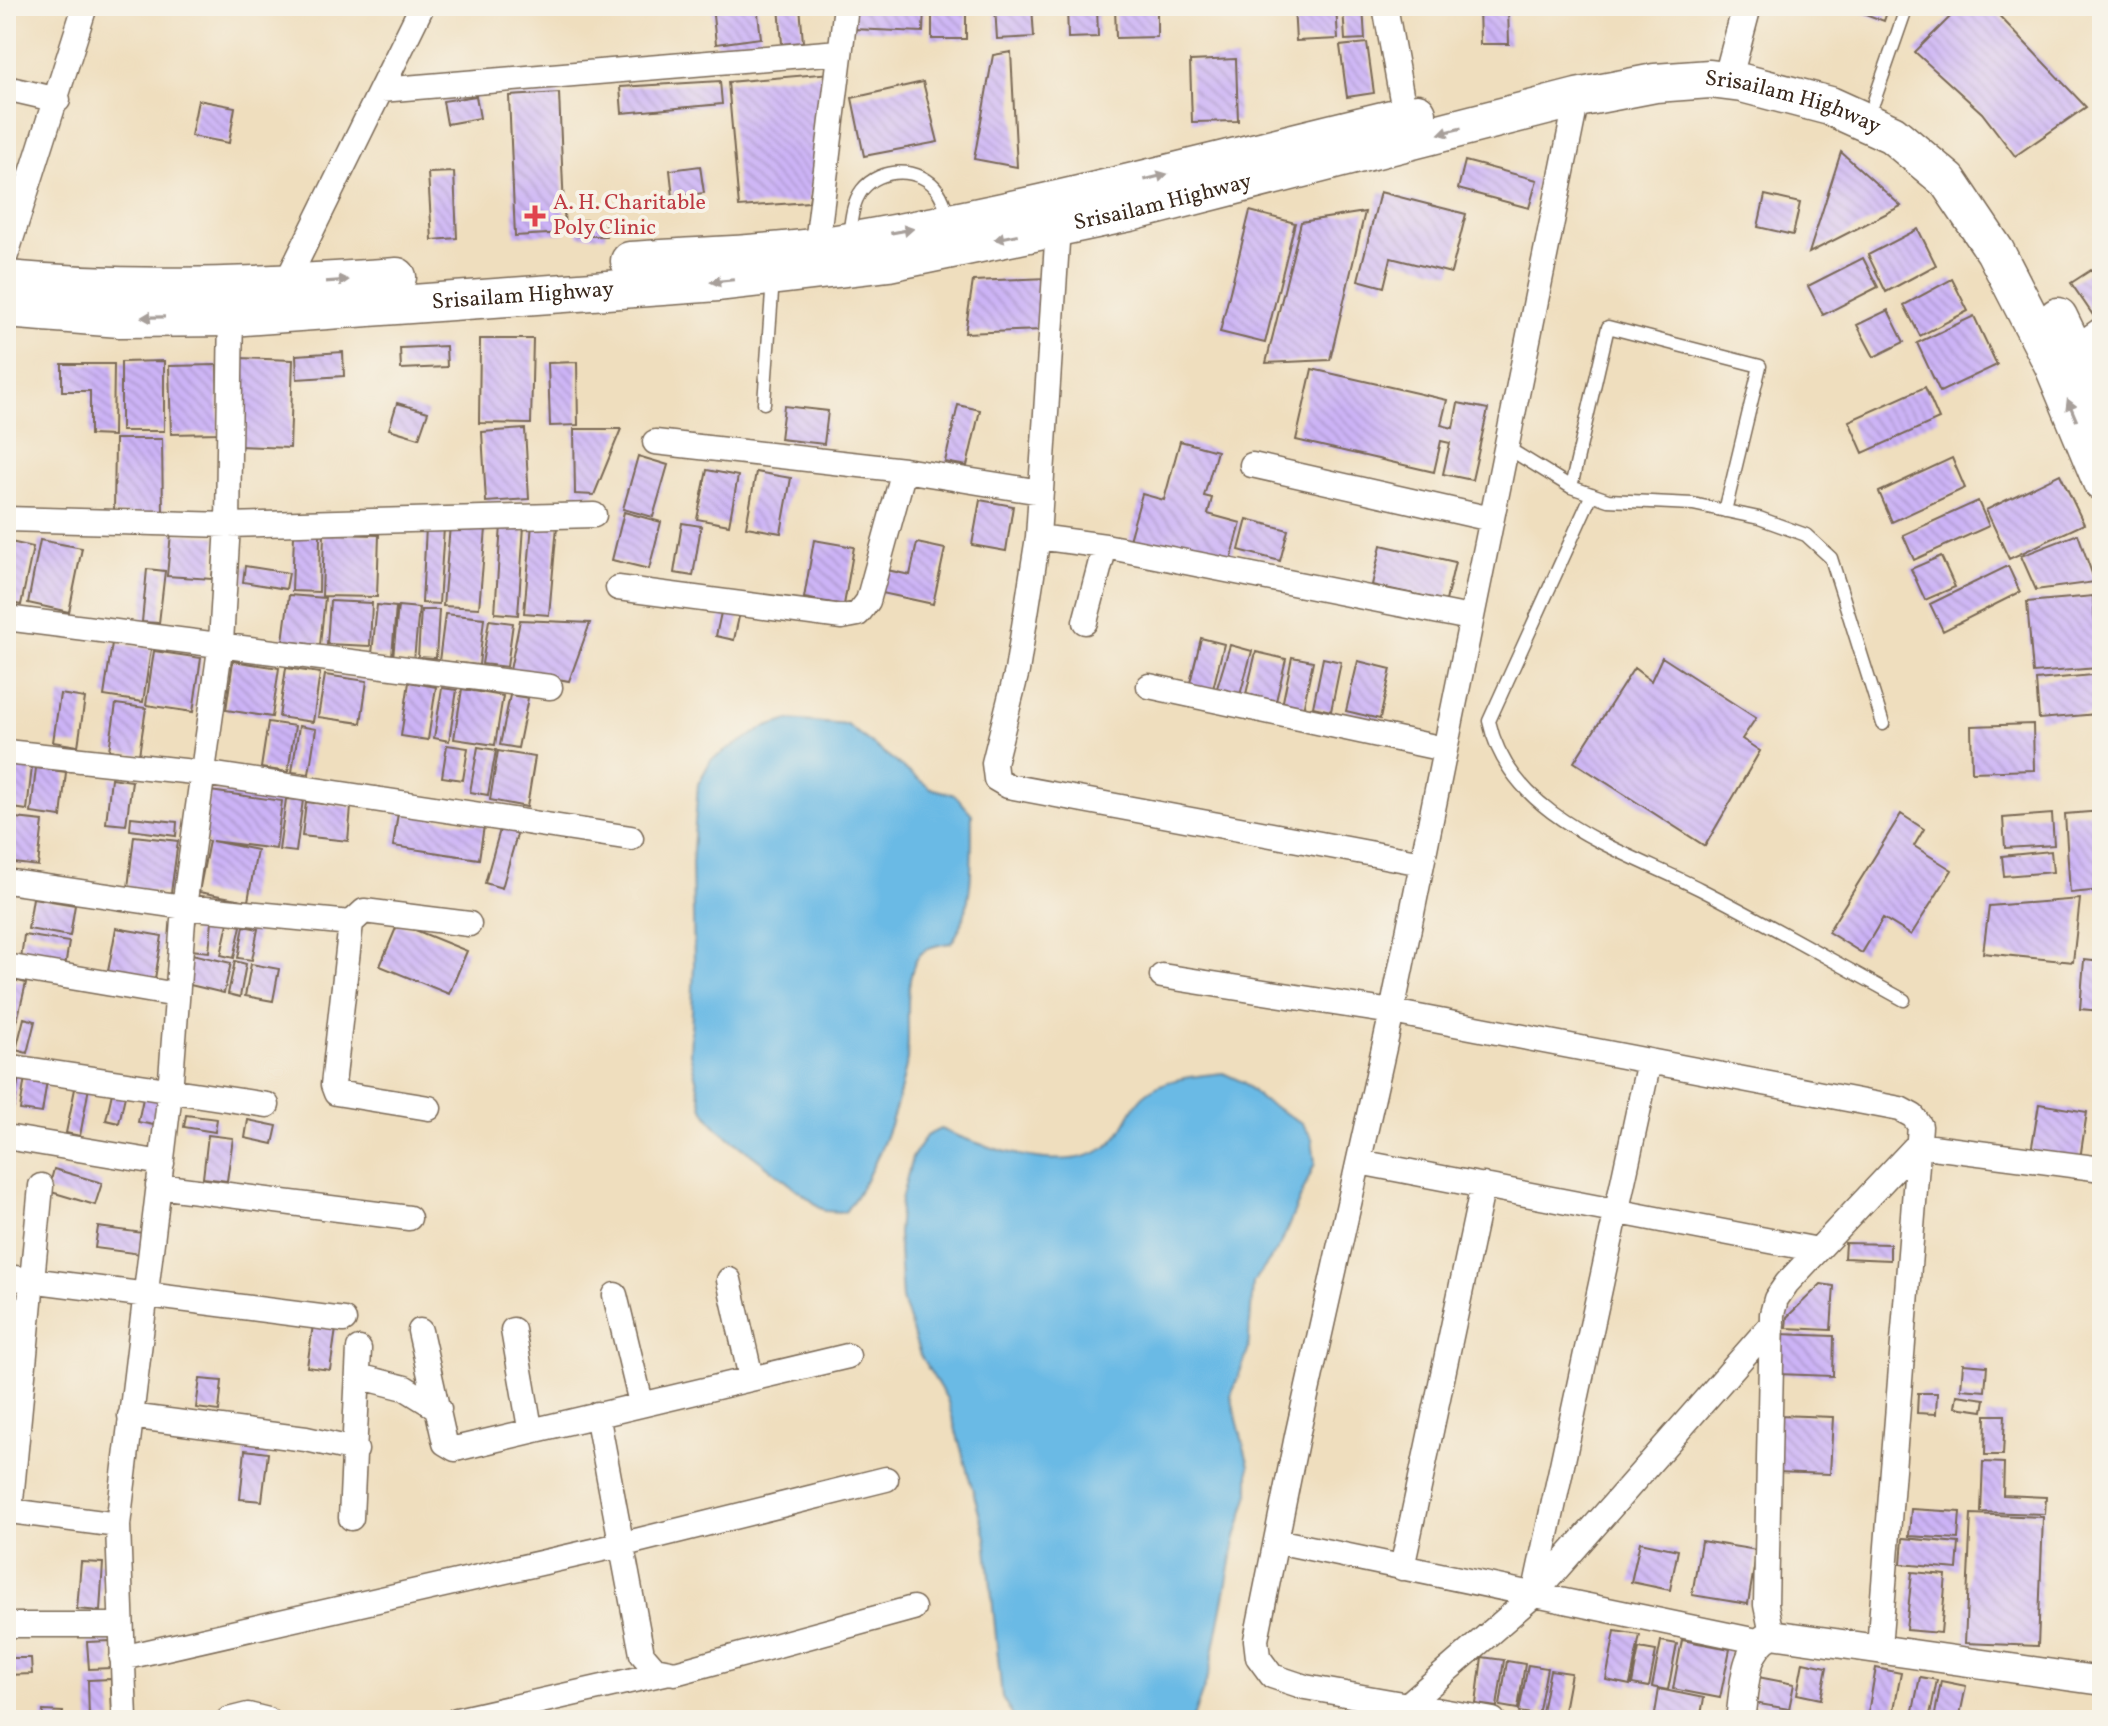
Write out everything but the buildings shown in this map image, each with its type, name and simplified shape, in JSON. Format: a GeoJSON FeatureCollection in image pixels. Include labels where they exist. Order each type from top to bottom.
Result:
{"type":"FeatureCollection","features":[{"type":"Feature","properties":{"kind":"highway","name":"Srisailam Highway"},"geometry":{"type":"LineString","coordinates":[[6,280],[231,302],[285,285],[827,253],[889,262],[1130,212],[1593,72],[1639,65],[1825,78],[1874,101],[1928,134],[1975,180],[2024,253],[2076,347],[2102,408]]}},
{"type":"Feature","properties":{"kind":"highway","name":"Srisailam Highway"},"geometry":{"type":"LineString","coordinates":[[6,309],[120,318],[231,302],[773,275],[827,253],[951,221],[1408,128],[1730,71],[1830,106],[1892,134],[1948,181],[1995,251],[2076,347],[2102,482]]}},
{"type":"Feature","properties":{"kind":"street"},"geometry":{"type":"LineString","coordinates":[[6,255],[58,100],[85,6]]}},
{"type":"Feature","properties":{"kind":"street"},"geometry":{"type":"LineString","coordinates":[[285,285],[422,6]]}},
{"type":"Feature","properties":{"kind":"street"},"geometry":{"type":"LineString","coordinates":[[827,253],[839,52],[846,6]]}},
{"type":"Feature","properties":{"kind":"street"},"geometry":{"type":"LineString","coordinates":[[1385,6],[1408,128]]}},
{"type":"Feature","properties":{"kind":"street"},"geometry":{"type":"LineString","coordinates":[[1730,71],[1747,6]]}},
{"type":"Feature","properties":{"kind":"street"},"geometry":{"type":"LineString","coordinates":[[381,90],[839,52]]}},
{"type":"Feature","properties":{"kind":"street"},"geometry":{"type":"LineString","coordinates":[[6,88],[58,100]]}},
{"type":"Feature","properties":{"kind":"street"},"geometry":{"type":"LineString","coordinates":[[1493,1720],[1305,1687],[1272,1676],[1258,1657],[1256,1640],[1392,1012],[1577,98]]}},
{"type":"Feature","properties":{"kind":"street"},"geometry":{"type":"LineString","coordinates":[[1058,227],[1052,362],[1038,537],[1017,671],[994,763],[996,779],[1008,786],[1422,863]]}},
{"type":"Feature","properties":{"kind":"street"},"geometry":{"type":"LineString","coordinates":[[125,1720],[119,1625],[118,1525],[170,1092],[184,907],[221,642],[228,525],[231,302]]}},
{"type":"Feature","properties":{"kind":"street"},"geometry":{"type":"LineString","coordinates":[[655,442],[904,470],[1041,492]]}},
{"type":"Feature","properties":{"kind":"street"},"geometry":{"type":"LineString","coordinates":[[1252,465],[1491,519]]}},
{"type":"Feature","properties":{"kind":"street"},"geometry":{"type":"LineString","coordinates":[[618,588],[842,617],[858,614],[868,601],[904,470]]}},
{"type":"Feature","properties":{"kind":"street"},"geometry":{"type":"LineString","coordinates":[[6,519],[228,525],[594,515]]}},
{"type":"Feature","properties":{"kind":"street"},"geometry":{"type":"LineString","coordinates":[[1038,537],[1105,546],[1470,618]]}},
{"type":"Feature","properties":{"kind":"street"},"geometry":{"type":"LineString","coordinates":[[1085,622],[1105,546]]}},
{"type":"Feature","properties":{"kind":"street"},"geometry":{"type":"LineString","coordinates":[[6,618],[221,642],[550,687]]}},
{"type":"Feature","properties":{"kind":"street"},"geometry":{"type":"LineString","coordinates":[[1149,686],[1444,749]]}},
{"type":"Feature","properties":{"kind":"street"},"geometry":{"type":"LineString","coordinates":[[6,752],[203,773],[631,838]]}},
{"type":"Feature","properties":{"kind":"street"},"geometry":{"type":"LineString","coordinates":[[6,881],[184,907],[351,923]]}},
{"type":"Feature","properties":{"kind":"street"},"geometry":{"type":"LineString","coordinates":[[429,1108],[336,1093],[333,1085],[351,923],[364,911],[469,924]]}},
{"type":"Feature","properties":{"kind":"street"},"geometry":{"type":"LineString","coordinates":[[6,966],[177,995]]}},
{"type":"Feature","properties":{"kind":"street"},"geometry":{"type":"LineString","coordinates":[[1162,976],[1392,1012],[1900,1109],[1913,1116],[1920,1126],[1879,1648]]}},
{"type":"Feature","properties":{"kind":"street"},"geometry":{"type":"LineString","coordinates":[[1534,1595],[1649,1061]]}},
{"type":"Feature","properties":{"kind":"street"},"geometry":{"type":"LineString","coordinates":[[6,1066],[267,1105]]}},
{"type":"Feature","properties":{"kind":"street"},"geometry":{"type":"LineString","coordinates":[[6,1137],[160,1175],[409,1218]]}},
{"type":"Feature","properties":{"kind":"street"},"geometry":{"type":"LineString","coordinates":[[1917,1145],[2102,1169]]}},
{"type":"Feature","properties":{"kind":"street"},"geometry":{"type":"LineString","coordinates":[[1740,1720],[1749,1659],[1765,1638],[1772,1324],[1776,1299],[1917,1145]]}},
{"type":"Feature","properties":{"kind":"street"},"geometry":{"type":"LineString","coordinates":[[1359,1162],[1617,1209],[1818,1250]]}},
{"type":"Feature","properties":{"kind":"street"},"geometry":{"type":"LineString","coordinates":[[1402,1568],[1483,1185]]}},
{"type":"Feature","properties":{"kind":"street"},"geometry":{"type":"LineString","coordinates":[[41,1186],[32,1280],[13,1397],[8,1511],[118,1525]]}},
{"type":"Feature","properties":{"kind":"street"},"geometry":{"type":"LineString","coordinates":[[6,1277],[344,1320]]}},
{"type":"Feature","properties":{"kind":"street"},"geometry":{"type":"LineString","coordinates":[[729,1280],[751,1378]]}},
{"type":"Feature","properties":{"kind":"street"},"geometry":{"type":"LineString","coordinates":[[615,1295],[641,1403]]}},
{"type":"Feature","properties":{"kind":"street"},"geometry":{"type":"LineString","coordinates":[[1406,1706],[1534,1595],[1772,1324]]}},
{"type":"Feature","properties":{"kind":"street"},"geometry":{"type":"LineString","coordinates":[[513,1330],[530,1428]]}},
{"type":"Feature","properties":{"kind":"street"},"geometry":{"type":"LineString","coordinates":[[420,1331],[448,1448],[455,1449],[530,1428],[848,1356]]}},
{"type":"Feature","properties":{"kind":"street"},"geometry":{"type":"LineString","coordinates":[[351,1518],[359,1349]]}},
{"type":"Feature","properties":{"kind":"street"},"geometry":{"type":"LineString","coordinates":[[358,1376],[405,1388],[439,1409]]}},
{"type":"Feature","properties":{"kind":"street"},"geometry":{"type":"LineString","coordinates":[[597,1414],[642,1654],[655,1669],[669,1672]]}},
{"type":"Feature","properties":{"kind":"street"},"geometry":{"type":"LineString","coordinates":[[130,1416],[306,1439],[356,1450]]}},
{"type":"Feature","properties":{"kind":"street"},"geometry":{"type":"LineString","coordinates":[[122,1658],[620,1545],[886,1479]]}},
{"type":"Feature","properties":{"kind":"street"},"geometry":{"type":"LineString","coordinates":[[1276,1541],[1534,1595],[1765,1638],[1879,1648],[2102,1681]]}},
{"type":"Feature","properties":{"kind":"street"},"geometry":{"type":"LineString","coordinates":[[457,1720],[669,1672],[913,1608]]}},
{"type":"Feature","properties":{"kind":"street"},"geometry":{"type":"LineString","coordinates":[[6,1625],[119,1625]]}},
{"type":"Feature","properties":{"kind":"street"},"geometry":{"type":"LineString","coordinates":[[228,1720],[248,1715],[268,1720]]}},
{"type":"Feature","properties":{"kind":"lane"},"geometry":{"type":"LineString","coordinates":[[1874,101],[1907,6]]}},
{"type":"Feature","properties":{"kind":"lane"},"geometry":{"type":"LineString","coordinates":[[827,253],[851,217],[862,189],[876,177],[893,173],[927,180],[938,191],[951,221]]}},
{"type":"Feature","properties":{"kind":"lane"},"geometry":{"type":"LineString","coordinates":[[764,403],[773,275]]}},
{"type":"Feature","properties":{"kind":"lane"},"geometry":{"type":"LineString","coordinates":[[1571,487],[1608,327],[1760,366],[1725,511]]}},
{"type":"Feature","properties":{"kind":"lane"},"geometry":{"type":"LineString","coordinates":[[1506,447],[1571,487],[1608,500],[1693,504],[1759,518],[1806,535],[1831,558],[1883,724]]}},
{"type":"Feature","properties":{"kind":"lane"},"geometry":{"type":"LineString","coordinates":[[1592,494],[1489,721],[1495,749],[1514,777],[1566,824],[1696,887],[1904,1000]]}},
{"type":"Feature","properties":{"kind":"water"},"geometry":{"type":"Polygon","coordinates":[[[789,720],[847,725],[930,788],[955,795],[972,814],[972,863],[965,914],[951,943],[925,950],[913,968],[908,995],[908,1053],[897,1105],[875,1161],[845,1212],[825,1211],[717,1128],[703,1108],[690,1054],[694,965],[692,863],[698,784],[711,760],[764,728],[789,720]]]}},
{"type":"Feature","properties":{"kind":"water"},"geometry":{"type":"Polygon","coordinates":[[[1223,1073],[1243,1082],[1262,1100],[1302,1123],[1312,1138],[1315,1163],[1280,1246],[1253,1283],[1248,1351],[1231,1396],[1249,1466],[1249,1493],[1235,1541],[1209,1674],[1192,1720],[1015,1720],[1002,1697],[986,1537],[947,1399],[920,1355],[902,1299],[898,1233],[901,1200],[912,1158],[926,1136],[940,1129],[1023,1156],[1068,1159],[1088,1156],[1112,1143],[1138,1102],[1155,1088],[1177,1080],[1223,1073]]]}},
{"type":"Feature","properties":{"kind":"place","name":"A. H. Charitable Poly Clinic"},"geometry":{"type":"Point","coordinates":[535,216]}}]}
